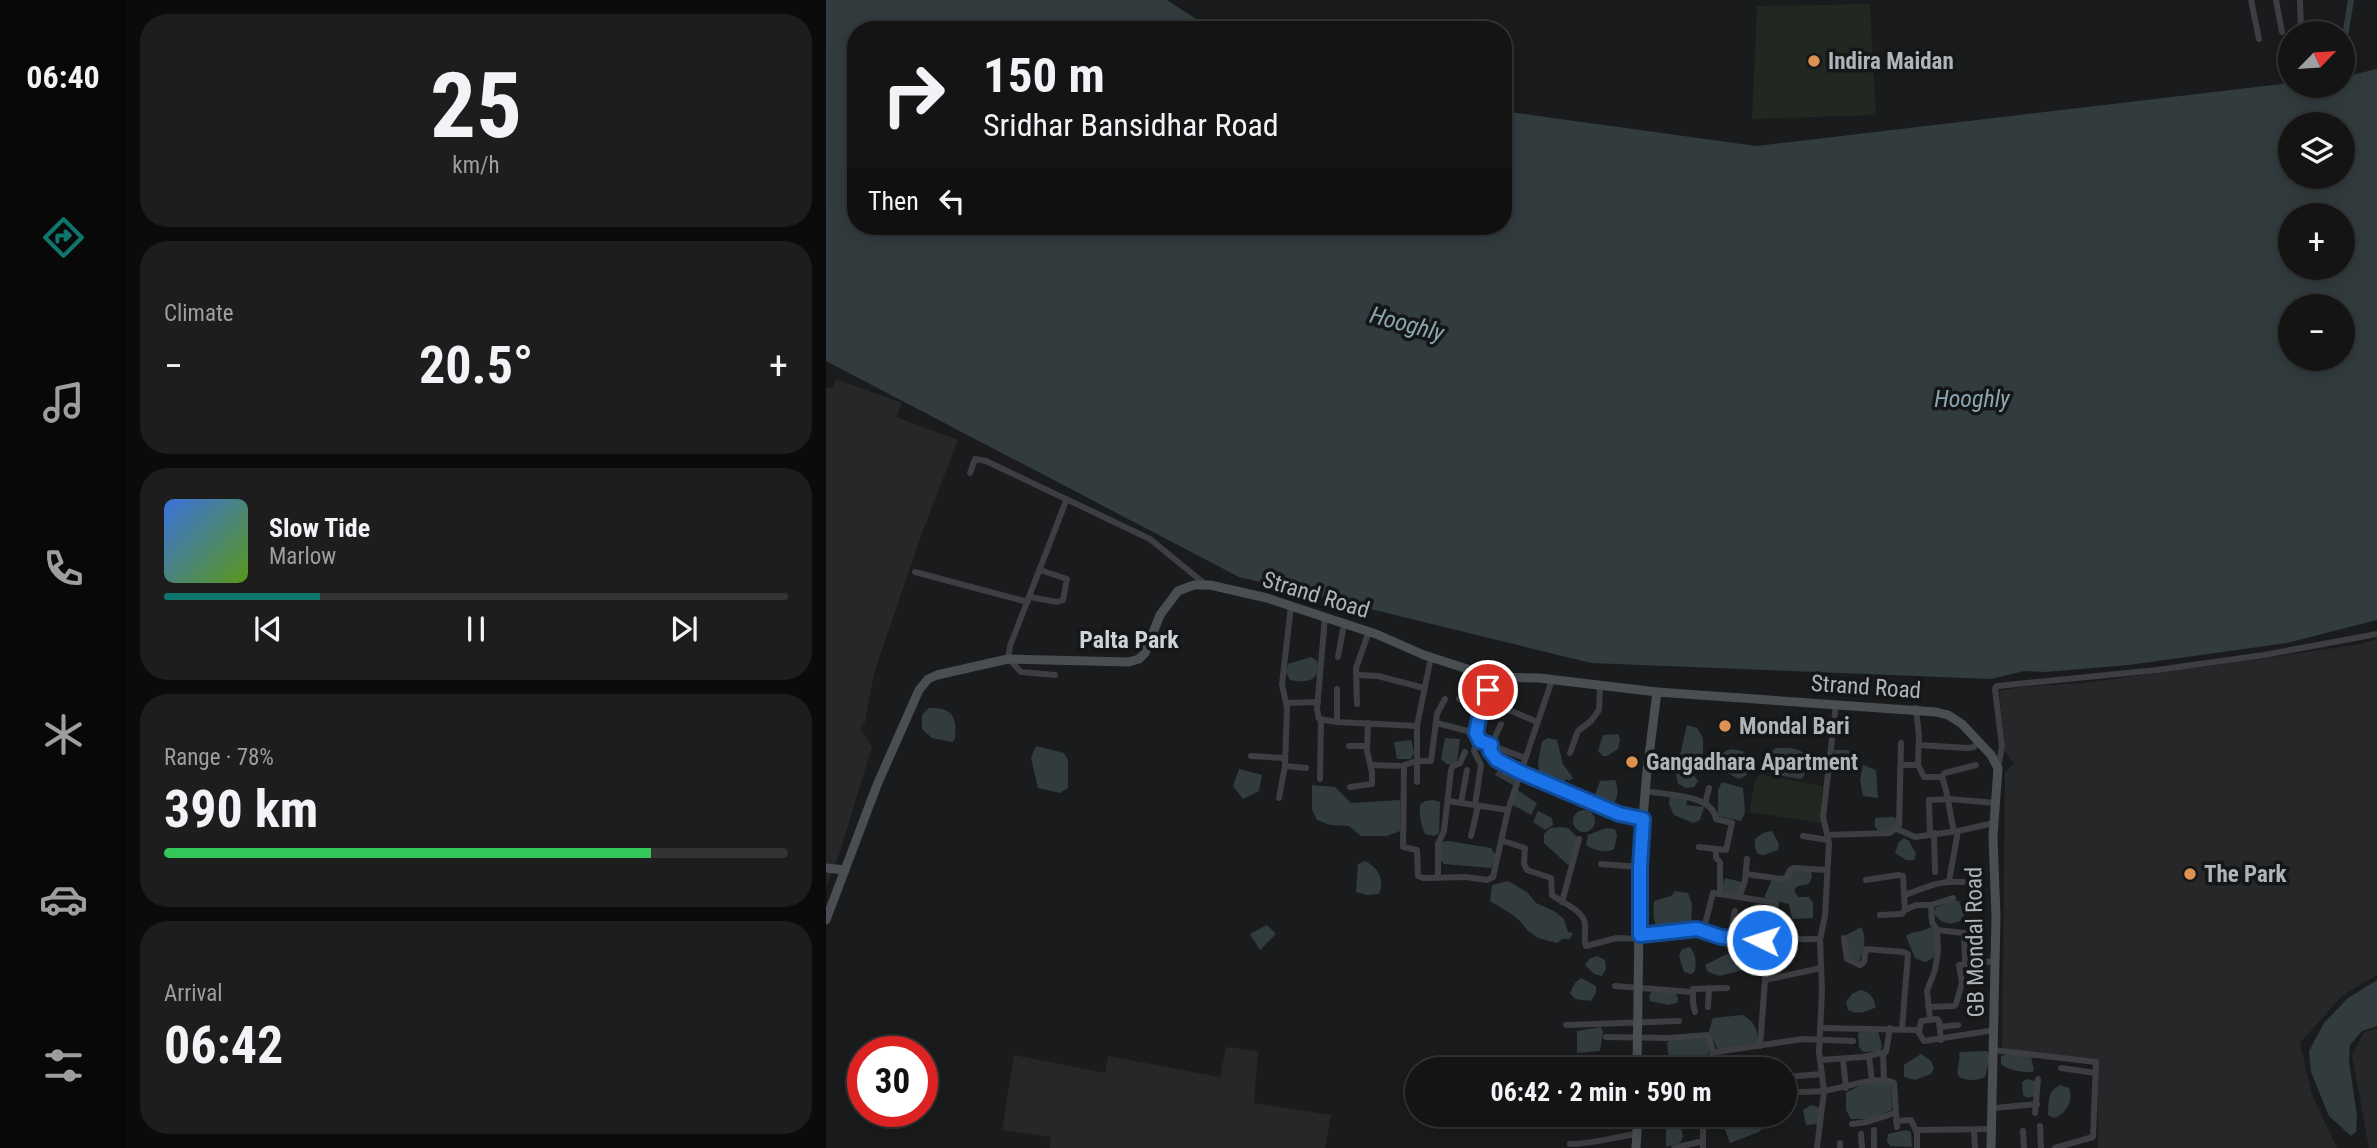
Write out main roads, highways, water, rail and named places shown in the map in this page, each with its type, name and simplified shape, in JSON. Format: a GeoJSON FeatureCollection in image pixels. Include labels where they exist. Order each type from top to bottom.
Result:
{"type":"FeatureCollection","features":[{"type":"Feature","properties":{"kind":"water","name":"Hooghly"},"geometry":{"type":"Polygon","coordinates":[[[826,0],[1167,0],[1199,21],[847,21],[847,235],[1512,235],[1512,112],[1756,146],[2278,85],[2278,98],[2356,98],[2356,74],[2377,69],[2377,620],[2287,643],[2129,665],[2046,672],[2024,671],[1991,679],[1591,663],[1239,577],[826,361],[826,0]]]}},
{"type":"Feature","properties":{"kind":"water"},"geometry":{"type":"Polygon","coordinates":[[[1311,657],[1317,661],[1318,668],[1314,677],[1307,681],[1290,680],[1286,672],[1288,664],[1311,657]]]}},
{"type":"Feature","properties":{"kind":"water"},"geometry":{"type":"Polygon","coordinates":[[[929,708],[943,709],[952,715],[955,739],[952,742],[932,738],[922,729],[922,715],[929,708]]]}},
{"type":"Feature","properties":{"kind":"water"},"geometry":{"type":"Polygon","coordinates":[[[1687,725],[1697,728],[1703,738],[1703,759],[1697,764],[1680,755],[1687,725]]]}},
{"type":"Feature","properties":{"kind":"water"},"geometry":{"type":"Polygon","coordinates":[[[1618,734],[1618,749],[1603,756],[1598,751],[1603,735],[1618,734]]]}},
{"type":"Feature","properties":{"kind":"water"},"geometry":{"type":"Polygon","coordinates":[[[1445,738],[1460,739],[1457,761],[1448,765],[1441,759],[1445,738]]]}},
{"type":"Feature","properties":{"kind":"water"},"geometry":{"type":"Polygon","coordinates":[[[1548,738],[1557,740],[1563,764],[1573,778],[1569,781],[1566,779],[1562,787],[1540,777],[1538,763],[1542,741],[1548,738]]]}},
{"type":"Feature","properties":{"kind":"water"},"geometry":{"type":"Polygon","coordinates":[[[1411,740],[1414,752],[1411,759],[1397,759],[1394,742],[1411,740]]]}},
{"type":"Feature","properties":{"kind":"water"},"geometry":{"type":"Polygon","coordinates":[[[1036,746],[1064,753],[1068,760],[1068,788],[1060,793],[1038,788],[1031,758],[1036,746]]]}},
{"type":"Feature","properties":{"kind":"water"},"geometry":{"type":"Polygon","coordinates":[[[1776,748],[1796,749],[1806,755],[1804,776],[1801,779],[1771,774],[1769,763],[1772,751],[1776,748]]]}},
{"type":"Feature","properties":{"kind":"water"},"geometry":{"type":"Polygon","coordinates":[[[1730,749],[1742,751],[1748,757],[1746,776],[1739,779],[1724,771],[1722,753],[1730,749]]]}},
{"type":"Feature","properties":{"kind":"water"},"geometry":{"type":"Polygon","coordinates":[[[1834,750],[1852,752],[1854,766],[1845,768],[1832,765],[1834,750]]]}},
{"type":"Feature","properties":{"kind":"water"},"geometry":{"type":"Polygon","coordinates":[[[1502,763],[1518,772],[1513,785],[1495,775],[1502,763]]]}},
{"type":"Feature","properties":{"kind":"water"},"geometry":{"type":"Polygon","coordinates":[[[1863,765],[1876,770],[1878,798],[1863,796],[1860,780],[1863,765]]]}},
{"type":"Feature","properties":{"kind":"water"},"geometry":{"type":"Polygon","coordinates":[[[1688,767],[1698,781],[1694,787],[1686,788],[1678,784],[1676,773],[1688,767]]]}},
{"type":"Feature","properties":{"kind":"water"},"geometry":{"type":"Polygon","coordinates":[[[1239,769],[1262,775],[1259,791],[1243,799],[1233,786],[1239,769]]]}},
{"type":"Feature","properties":{"kind":"water"},"geometry":{"type":"Polygon","coordinates":[[[1615,780],[1617,795],[1609,808],[1593,801],[1600,781],[1615,780]]]}},
{"type":"Feature","properties":{"kind":"water"},"geometry":{"type":"Polygon","coordinates":[[[1722,782],[1743,788],[1745,812],[1741,821],[1718,816],[1718,790],[1722,782]]]}},
{"type":"Feature","properties":{"kind":"water"},"geometry":{"type":"Polygon","coordinates":[[[1312,785],[1335,787],[1351,803],[1400,800],[1400,831],[1387,836],[1361,836],[1349,826],[1330,825],[1317,820],[1312,810],[1312,785]]]}},
{"type":"Feature","properties":{"kind":"water"},"geometry":{"type":"Polygon","coordinates":[[[1517,790],[1537,803],[1531,815],[1511,804],[1517,790]]]}},
{"type":"Feature","properties":{"kind":"water"},"geometry":{"type":"Polygon","coordinates":[[[1688,796],[1686,805],[1704,807],[1700,820],[1693,823],[1674,815],[1669,804],[1670,797],[1688,796]]]}},
{"type":"Feature","properties":{"kind":"water"},"geometry":{"type":"Polygon","coordinates":[[[1433,800],[1440,802],[1439,833],[1434,836],[1425,834],[1420,812],[1420,805],[1433,800]]]}},
{"type":"Feature","properties":{"kind":"water"},"geometry":{"type":"Polygon","coordinates":[[[1580,810],[1588,810],[1595,817],[1595,825],[1588,832],[1580,832],[1573,825],[1573,817],[1580,810]]]}},
{"type":"Feature","properties":{"kind":"water"},"geometry":{"type":"Polygon","coordinates":[[[1538,811],[1552,818],[1553,825],[1545,830],[1533,822],[1538,811]]]}},
{"type":"Feature","properties":{"kind":"water"},"geometry":{"type":"Polygon","coordinates":[[[1875,818],[1898,819],[1898,825],[1892,830],[1879,831],[1875,827],[1875,818]]]}},
{"type":"Feature","properties":{"kind":"water"},"geometry":{"type":"Polygon","coordinates":[[[1550,828],[1568,828],[1577,837],[1572,861],[1568,865],[1544,843],[1544,834],[1550,828]]]}},
{"type":"Feature","properties":{"kind":"water"},"geometry":{"type":"Polygon","coordinates":[[[1606,828],[1615,829],[1617,836],[1614,849],[1600,851],[1586,845],[1588,835],[1606,828]]]}},
{"type":"Feature","properties":{"kind":"water"},"geometry":{"type":"Polygon","coordinates":[[[1772,831],[1779,844],[1778,850],[1764,855],[1758,854],[1755,839],[1772,831]]]}},
{"type":"Feature","properties":{"kind":"water"},"geometry":{"type":"Polygon","coordinates":[[[1904,838],[1909,841],[1916,854],[1914,860],[1906,860],[1895,853],[1899,842],[1904,838]]]}},
{"type":"Feature","properties":{"kind":"water"},"geometry":{"type":"Polygon","coordinates":[[[1440,842],[1491,848],[1496,856],[1491,868],[1444,864],[1439,858],[1440,842]]]}},
{"type":"Feature","properties":{"kind":"water"},"geometry":{"type":"Polygon","coordinates":[[[1365,861],[1379,874],[1379,894],[1356,892],[1358,864],[1365,861]]]}},
{"type":"Feature","properties":{"kind":"water"},"geometry":{"type":"Polygon","coordinates":[[[1792,869],[1811,871],[1809,884],[1798,886],[1794,890],[1798,897],[1809,897],[1813,903],[1813,918],[1792,919],[1789,904],[1765,898],[1772,880],[1787,880],[1792,869]]]}},
{"type":"Feature","properties":{"kind":"water"},"geometry":{"type":"Polygon","coordinates":[[[1725,878],[1742,882],[1738,895],[1722,891],[1725,878]]]}},
{"type":"Feature","properties":{"kind":"water"},"geometry":{"type":"Polygon","coordinates":[[[1508,881],[1527,892],[1536,903],[1564,919],[1568,932],[1573,933],[1570,939],[1562,939],[1557,943],[1538,938],[1510,913],[1490,901],[1492,885],[1508,881]]]}},
{"type":"Feature","properties":{"kind":"water"},"geometry":{"type":"Polygon","coordinates":[[[1675,891],[1688,893],[1692,904],[1691,927],[1659,932],[1654,917],[1654,901],[1671,896],[1675,891]]]}},
{"type":"Feature","properties":{"kind":"water"},"geometry":{"type":"Polygon","coordinates":[[[1952,900],[1959,901],[1964,915],[1960,921],[1945,923],[1934,913],[1935,908],[1952,900]]]}},
{"type":"Feature","properties":{"kind":"water"},"geometry":{"type":"Polygon","coordinates":[[[1267,925],[1276,934],[1260,950],[1250,934],[1267,925]]]}},
{"type":"Feature","properties":{"kind":"water"},"geometry":{"type":"Polygon","coordinates":[[[1861,927],[1864,944],[1859,961],[1849,957],[1846,935],[1861,927]]]}},
{"type":"Feature","properties":{"kind":"water"},"geometry":{"type":"Polygon","coordinates":[[[1930,927],[1935,929],[1936,949],[1933,958],[1925,962],[1915,958],[1906,936],[1930,927]]]}},
{"type":"Feature","properties":{"kind":"water"},"geometry":{"type":"Polygon","coordinates":[[[1690,947],[1695,961],[1695,971],[1691,974],[1684,972],[1679,956],[1682,949],[1690,947]]]}},
{"type":"Feature","properties":{"kind":"water"},"geometry":{"type":"Polygon","coordinates":[[[1727,954],[1740,957],[1746,969],[1720,976],[1708,972],[1705,965],[1727,954]]]}},
{"type":"Feature","properties":{"kind":"water"},"geometry":{"type":"Polygon","coordinates":[[[1597,956],[1605,960],[1606,969],[1602,976],[1594,974],[1585,965],[1589,959],[1597,956]]]}},
{"type":"Feature","properties":{"kind":"water"},"geometry":{"type":"Polygon","coordinates":[[[1581,978],[1596,986],[1596,993],[1591,1001],[1575,999],[1570,993],[1581,978]]]}},
{"type":"Feature","properties":{"kind":"water"},"geometry":{"type":"Polygon","coordinates":[[[2377,980],[2377,1026],[2362,1031],[2350,1045],[2349,1061],[2357,1116],[2356,1132],[2351,1136],[2329,1116],[2311,1072],[2309,1051],[2324,1023],[2348,998],[2377,980]]]}},
{"type":"Feature","properties":{"kind":"water"},"geometry":{"type":"Polygon","coordinates":[[[1861,990],[1871,996],[1876,1007],[1862,1012],[1848,1010],[1846,1002],[1852,994],[1861,990]]]}},
{"type":"Feature","properties":{"kind":"water"},"geometry":{"type":"Polygon","coordinates":[[[1652,991],[1675,991],[1677,1003],[1667,1005],[1650,1001],[1652,991]]]}},
{"type":"Feature","properties":{"kind":"water"},"geometry":{"type":"Polygon","coordinates":[[[1743,1015],[1755,1027],[1758,1044],[1723,1050],[1717,1048],[1709,1031],[1713,1018],[1743,1015]]]}},
{"type":"Feature","properties":{"kind":"water"},"geometry":{"type":"Polygon","coordinates":[[[1601,1027],[1603,1032],[1600,1051],[1577,1053],[1577,1031],[1601,1027]]]}},
{"type":"Feature","properties":{"kind":"water"},"geometry":{"type":"Polygon","coordinates":[[[1878,1031],[1882,1046],[1880,1051],[1863,1052],[1859,1047],[1858,1033],[1878,1031]]]}},
{"type":"Feature","properties":{"kind":"water"},"geometry":{"type":"Polygon","coordinates":[[[1705,1037],[1709,1041],[1711,1051],[1704,1057],[1669,1057],[1667,1043],[1672,1039],[1705,1037]]]}},
{"type":"Feature","properties":{"kind":"water"},"geometry":{"type":"Polygon","coordinates":[[[1987,1051],[1990,1057],[1985,1077],[1971,1080],[1958,1076],[1959,1052],[1987,1051]]]}},
{"type":"Feature","properties":{"kind":"water"},"geometry":{"type":"Polygon","coordinates":[[[2011,1053],[2031,1056],[2034,1071],[2017,1071],[2001,1064],[2001,1056],[2011,1053]]]}},
{"type":"Feature","properties":{"kind":"water"},"geometry":{"type":"Polygon","coordinates":[[[1921,1054],[1931,1061],[1934,1068],[1931,1074],[1915,1080],[1904,1077],[1904,1065],[1921,1054]]]}},
{"type":"Feature","properties":{"kind":"water"},"geometry":{"type":"Polygon","coordinates":[[[2027,1079],[2035,1081],[2035,1096],[2027,1098],[2023,1095],[2022,1082],[2027,1079]]]}},
{"type":"Feature","properties":{"kind":"water"},"geometry":{"type":"Polygon","coordinates":[[[1891,1082],[1892,1110],[1870,1119],[1851,1119],[1846,1110],[1846,1093],[1862,1085],[1891,1082]]]}},
{"type":"Feature","properties":{"kind":"water"},"geometry":{"type":"Polygon","coordinates":[[[2060,1085],[2069,1088],[2070,1102],[2065,1110],[2054,1118],[2048,1115],[2050,1097],[2053,1090],[2060,1085]]]}},
{"type":"Feature","properties":{"kind":"water"},"geometry":{"type":"Polygon","coordinates":[[[1811,1105],[1820,1108],[1818,1124],[1806,1125],[1803,1110],[1811,1105]]]}},
{"type":"Feature","properties":{"kind":"water"},"geometry":{"type":"Polygon","coordinates":[[[1666,1127],[1681,1127],[1683,1137],[1680,1143],[1666,1147],[1666,1127]]]}},
{"type":"Feature","properties":{"kind":"water"},"geometry":{"type":"Polygon","coordinates":[[[1724,1127],[1764,1127],[1759,1132],[1730,1143],[1724,1127]]]}},
{"type":"Feature","properties":{"kind":"water"},"geometry":{"type":"Polygon","coordinates":[[[1906,1130],[1911,1132],[1912,1147],[1890,1146],[1887,1141],[1888,1134],[1906,1130]]]}},
{"type":"Feature","properties":{"kind":"waterway"},"geometry":{"type":"LineString","coordinates":[[2348,21],[2351,0]]}},
{"type":"Feature","properties":{"kind":"place","name":"Indira Maidan"},"geometry":{"type":"Point","coordinates":[1814,61]}},
{"type":"Feature","properties":{"kind":"place","name":"Mondal Bari"},"geometry":{"type":"Point","coordinates":[1725,726]}},
{"type":"Feature","properties":{"kind":"place","name":"Gangadhara Apartment"},"geometry":{"type":"Point","coordinates":[1632,762]}},
{"type":"Feature","properties":{"kind":"place","name":"The Park"},"geometry":{"type":"Point","coordinates":[2190,874]}},
{"type":"Feature","properties":{"kind":"district","name":"Palta Park"},"geometry":{"type":"Point","coordinates":[1129,640]}}]}
